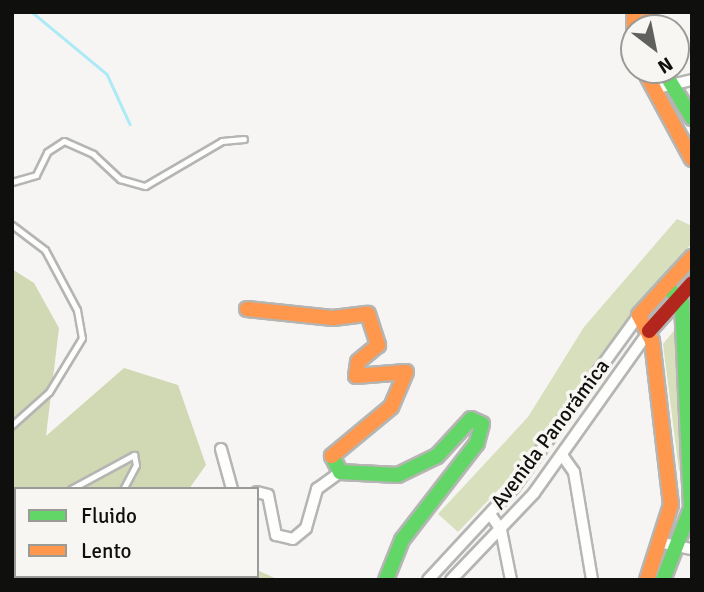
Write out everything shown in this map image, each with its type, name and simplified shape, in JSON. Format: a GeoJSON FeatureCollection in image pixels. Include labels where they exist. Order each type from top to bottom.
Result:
{"type":"FeatureCollection","features":[{"type":"Feature","properties":{"kind":"street"},"geometry":{"type":"LineString","coordinates":[[650,84],[692,159]]}},
{"type":"Feature","properties":{"kind":"street"},"geometry":{"type":"LineString","coordinates":[[653,89],[658,84]]}},
{"type":"Feature","properties":{"kind":"street"},"geometry":{"type":"LineString","coordinates":[[671,84],[692,118]]}},
{"type":"Feature","properties":{"kind":"street"},"geometry":{"type":"LineString","coordinates":[[647,580],[663,543],[671,514],[649,331],[639,315],[692,257]]}},
{"type":"Feature","properties":{"kind":"street"},"geometry":{"type":"LineString","coordinates":[[649,331],[692,283]]}},
{"type":"Feature","properties":{"kind":"street"},"geometry":{"type":"LineString","coordinates":[[663,580],[685,549],[691,508],[687,316],[679,298],[666,285]]}},
{"type":"Feature","properties":{"kind":"street"},"geometry":{"type":"LineString","coordinates":[[247,309],[333,318],[368,314],[378,345],[358,362],[356,376],[406,372],[391,407],[330,453],[340,472]]}},
{"type":"Feature","properties":{"kind":"street","name":"Avenida Panorámica"},"geometry":{"type":"LineString","coordinates":[[428,580],[490,514],[639,315]]}},
{"type":"Feature","properties":{"kind":"street","name":"Avenida Panorámica"},"geometry":{"type":"LineString","coordinates":[[451,580],[501,530],[562,455],[649,331]]}},
{"type":"Feature","properties":{"kind":"street"},"geometry":{"type":"LineString","coordinates":[[259,493],[268,495],[276,535],[293,540],[306,528],[317,489],[340,472],[398,475],[437,456],[471,419],[482,424],[477,443],[402,540],[386,580]]}},
{"type":"Feature","properties":{"kind":"street"},"geometry":{"type":"LineString","coordinates":[[221,449],[231,487]]}},
{"type":"Feature","properties":{"kind":"street"},"geometry":{"type":"LineString","coordinates":[[562,455],[575,472],[592,580]]}},
{"type":"Feature","properties":{"kind":"street"},"geometry":{"type":"LineString","coordinates":[[667,477],[690,473]]}},
{"type":"Feature","properties":{"kind":"street"},"geometry":{"type":"LineString","coordinates":[[490,514],[501,530],[511,580]]}},
{"type":"Feature","properties":{"kind":"street"},"geometry":{"type":"LineString","coordinates":[[663,543],[685,549]]}},
{"type":"Feature","properties":{"kind":"lane"},"geometry":{"type":"LineString","coordinates":[[12,183],[36,175],[47,152],[64,141],[93,154],[120,179],[145,186],[183,170],[222,141],[244,139]]}},
{"type":"Feature","properties":{"kind":"lane"},"geometry":{"type":"LineString","coordinates":[[12,225],[52,262],[77,310],[82,338],[49,392],[12,425]]}},
{"type":"Feature","properties":{"kind":"lane"},"geometry":{"type":"LineString","coordinates":[[75,487],[134,455],[136,465],[124,487]]}},
{"type":"Feature","properties":{"kind":"green space"},"geometry":{"type":"Polygon","coordinates":[[[677,219],[692,226],[692,243],[620,329],[540,446],[458,532],[438,514],[528,417],[584,327],[677,219]]]}},
{"type":"Feature","properties":{"kind":"green space"},"geometry":{"type":"Polygon","coordinates":[[[12,269],[34,283],[59,328],[46,436],[124,368],[178,385],[206,465],[190,487],[14,487],[14,578],[259,578],[259,571],[279,580],[12,580],[12,269]]]}},
{"type":"Feature","properties":{"kind":"green space"},"geometry":{"type":"Polygon","coordinates":[[[681,322],[686,469],[679,471],[663,344],[681,322]]]}},
{"type":"Feature","properties":{"kind":"waterway"},"geometry":{"type":"LineString","coordinates":[[32,12],[107,74],[130,124]]}},
{"type":"Feature","properties":{"kind":"traffic: fast"},"geometry":{"type":"LineString","coordinates":[[671,84],[692,118]]}},
{"type":"Feature","properties":{"kind":"traffic: fast"},"geometry":{"type":"LineString","coordinates":[[663,580],[691,508],[682,303],[666,285]]}},
{"type":"Feature","properties":{"kind":"traffic: fast"},"geometry":{"type":"LineString","coordinates":[[332,456],[340,472],[398,475],[437,456],[471,419],[482,424],[477,443],[402,540],[386,580]]}},
{"type":"Feature","properties":{"kind":"traffic: slow"},"geometry":{"type":"LineString","coordinates":[[652,84],[692,159]]}},
{"type":"Feature","properties":{"kind":"traffic: slow"},"geometry":{"type":"LineString","coordinates":[[647,580],[671,505],[652,341],[639,315],[692,257]]}},
{"type":"Feature","properties":{"kind":"traffic: slow"},"geometry":{"type":"LineString","coordinates":[[247,309],[333,318],[368,314],[378,345],[358,362],[356,376],[406,372],[391,407],[332,456]]}},
{"type":"Feature","properties":{"kind":"traffic: jam"},"geometry":{"type":"LineString","coordinates":[[649,331],[692,283]]}}]}
